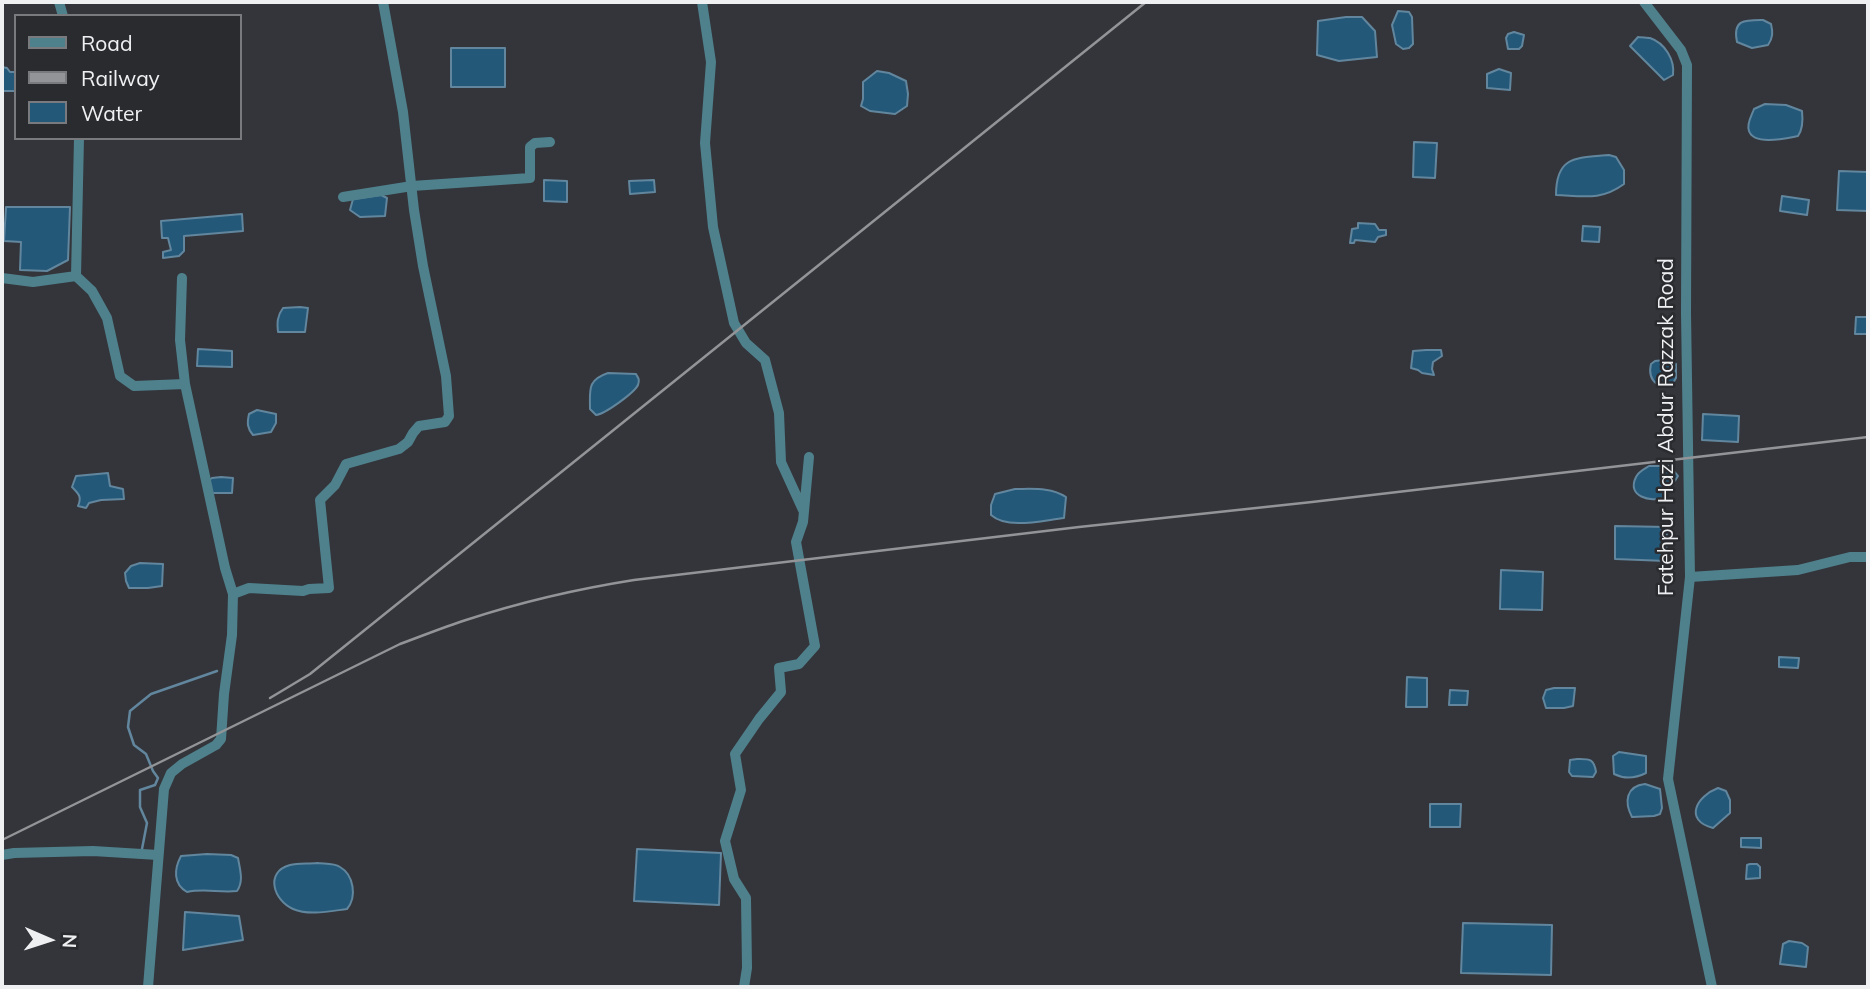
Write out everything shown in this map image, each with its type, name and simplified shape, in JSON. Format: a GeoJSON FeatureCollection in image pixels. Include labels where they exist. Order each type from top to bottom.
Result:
{"type":"FeatureCollection","features":[{"type":"Feature","properties":{"kind":"street"},"geometry":{"type":"LineString","coordinates":[[233,594],[249,588],[303,591],[329,588],[320,500],[335,485],[346,464],[398,449],[408,442],[419,426],[444,422],[449,416],[446,376],[423,266],[403,112],[383,2]]}},
{"type":"Feature","properties":{"kind":"street"},"geometry":{"type":"LineString","coordinates":[[702,2],[711,62],[705,142],[713,228],[734,323],[746,343],[765,360],[779,413],[781,462],[804,513]]}},
{"type":"Feature","properties":{"kind":"street","name":"Fatehpur Hazi Abdur Razzak Road"},"geometry":{"type":"LineString","coordinates":[[1644,2],[1681,50],[1687,65],[1686,313],[1690,578],[1668,779],[1712,987]]}},
{"type":"Feature","properties":{"kind":"street"},"geometry":{"type":"LineString","coordinates":[[79,140],[76,276],[92,291],[107,318],[120,376],[134,386],[184,384]]}},
{"type":"Feature","properties":{"kind":"street"},"geometry":{"type":"LineString","coordinates":[[343,197],[412,186],[530,178],[530,147],[535,143],[551,142]]}},
{"type":"Feature","properties":{"kind":"street"},"geometry":{"type":"LineString","coordinates":[[2,278],[33,282],[76,276]]}},
{"type":"Feature","properties":{"kind":"street"},"geometry":{"type":"LineString","coordinates":[[148,987],[164,789],[171,773],[209,750],[221,739],[232,635],[233,594],[184,384],[180,340],[182,278]]}},
{"type":"Feature","properties":{"kind":"street"},"geometry":{"type":"LineString","coordinates":[[744,987],[747,968],[746,898],[734,879],[725,841],[741,790],[736,754],[781,692],[779,668],[799,664],[815,646],[796,542],[804,513],[809,457]]}},
{"type":"Feature","properties":{"kind":"street"},"geometry":{"type":"LineString","coordinates":[[1690,578],[1798,570],[1850,557],[1868,556]]}},
{"type":"Feature","properties":{"kind":"street"},"geometry":{"type":"LineString","coordinates":[[2,855],[93,851],[158,855]]}},
{"type":"Feature","properties":{"kind":"water"},"geometry":{"type":"Polygon","coordinates":[[[1398,11],[1409,12],[1412,17],[1413,44],[1409,48],[1403,49],[1396,44],[1392,25],[1398,11]]]}},
{"type":"Feature","properties":{"kind":"water"},"geometry":{"type":"Polygon","coordinates":[[[1362,17],[1375,31],[1377,57],[1339,61],[1317,55],[1318,21],[1362,17]]]}},
{"type":"Feature","properties":{"kind":"water"},"geometry":{"type":"Polygon","coordinates":[[[1763,20],[1772,27],[1772,37],[1768,45],[1752,48],[1737,42],[1737,29],[1742,22],[1763,20]]]}},
{"type":"Feature","properties":{"kind":"water"},"geometry":{"type":"Polygon","coordinates":[[[1514,32],[1524,35],[1522,46],[1519,49],[1508,49],[1506,38],[1514,32]]]}},
{"type":"Feature","properties":{"kind":"water"},"geometry":{"type":"Polygon","coordinates":[[[1638,37],[1655,40],[1664,48],[1672,64],[1673,75],[1664,80],[1630,46],[1638,37]]]}},
{"type":"Feature","properties":{"kind":"water"},"geometry":{"type":"Polygon","coordinates":[[[451,48],[505,48],[505,87],[451,87],[451,48]]]}},
{"type":"Feature","properties":{"kind":"water"},"geometry":{"type":"Polygon","coordinates":[[[2,67],[14,72],[14,91],[2,91],[2,67]]]}},
{"type":"Feature","properties":{"kind":"water"},"geometry":{"type":"Polygon","coordinates":[[[1499,69],[1511,73],[1510,90],[1487,88],[1487,74],[1499,69]]]}},
{"type":"Feature","properties":{"kind":"water"},"geometry":{"type":"Polygon","coordinates":[[[877,71],[906,81],[907,106],[895,114],[870,111],[861,106],[863,82],[877,71]]]}},
{"type":"Feature","properties":{"kind":"water"},"geometry":{"type":"Polygon","coordinates":[[[1765,104],[1786,105],[1802,111],[1798,136],[1764,140],[1752,136],[1748,128],[1754,109],[1765,104]]]}},
{"type":"Feature","properties":{"kind":"water"},"geometry":{"type":"Polygon","coordinates":[[[1414,142],[1437,143],[1435,178],[1413,177],[1414,142]]]}},
{"type":"Feature","properties":{"kind":"water"},"geometry":{"type":"Polygon","coordinates":[[[1609,155],[1616,157],[1624,170],[1624,184],[1599,195],[1556,195],[1560,172],[1570,161],[1609,155]]]}},
{"type":"Feature","properties":{"kind":"water"},"geometry":{"type":"Polygon","coordinates":[[[1839,171],[1868,172],[1868,211],[1837,210],[1839,171]]]}},
{"type":"Feature","properties":{"kind":"water"},"geometry":{"type":"Polygon","coordinates":[[[544,180],[567,181],[567,202],[544,201],[544,180]]]}},
{"type":"Feature","properties":{"kind":"water"},"geometry":{"type":"Polygon","coordinates":[[[654,180],[655,192],[630,194],[629,181],[654,180]]]}},
{"type":"Feature","properties":{"kind":"water"},"geometry":{"type":"Polygon","coordinates":[[[381,195],[387,198],[385,216],[360,217],[350,210],[353,199],[381,195]]]}},
{"type":"Feature","properties":{"kind":"water"},"geometry":{"type":"Polygon","coordinates":[[[1782,196],[1809,200],[1807,215],[1780,211],[1782,196]]]}},
{"type":"Feature","properties":{"kind":"water"},"geometry":{"type":"Polygon","coordinates":[[[6,207],[70,207],[68,260],[47,271],[20,270],[21,242],[4,241],[6,207]]]}},
{"type":"Feature","properties":{"kind":"water"},"geometry":{"type":"Polygon","coordinates":[[[242,214],[243,231],[184,236],[184,251],[179,256],[163,258],[163,252],[171,250],[168,238],[162,238],[161,221],[242,214]]]}},
{"type":"Feature","properties":{"kind":"water"},"geometry":{"type":"Polygon","coordinates":[[[1358,223],[1375,224],[1379,230],[1386,230],[1386,235],[1378,237],[1375,242],[1355,240],[1350,243],[1352,229],[1358,228],[1358,223]]]}},
{"type":"Feature","properties":{"kind":"water"},"geometry":{"type":"Polygon","coordinates":[[[1583,226],[1600,227],[1599,242],[1582,241],[1583,226]]]}},
{"type":"Feature","properties":{"kind":"water"},"geometry":{"type":"Polygon","coordinates":[[[283,308],[308,308],[305,332],[278,332],[278,320],[283,308]]]}},
{"type":"Feature","properties":{"kind":"water"},"geometry":{"type":"Polygon","coordinates":[[[1856,317],[1868,317],[1868,334],[1855,334],[1856,317]]]}},
{"type":"Feature","properties":{"kind":"water"},"geometry":{"type":"Polygon","coordinates":[[[198,349],[232,351],[232,367],[197,366],[198,349]]]}},
{"type":"Feature","properties":{"kind":"water"},"geometry":{"type":"Polygon","coordinates":[[[1441,350],[1442,356],[1433,362],[1434,375],[1411,368],[1413,351],[1441,350]]]}},
{"type":"Feature","properties":{"kind":"water"},"geometry":{"type":"Polygon","coordinates":[[[1664,360],[1676,364],[1676,378],[1673,383],[1657,384],[1651,375],[1651,364],[1664,360]]]}},
{"type":"Feature","properties":{"kind":"water"},"geometry":{"type":"Polygon","coordinates":[[[608,373],[636,374],[638,385],[619,403],[596,415],[590,409],[591,386],[596,379],[608,373]]]}},
{"type":"Feature","properties":{"kind":"water"},"geometry":{"type":"Polygon","coordinates":[[[257,410],[276,414],[276,423],[271,432],[253,435],[251,432],[248,425],[249,414],[257,410]]]}},
{"type":"Feature","properties":{"kind":"water"},"geometry":{"type":"Polygon","coordinates":[[[1703,414],[1739,416],[1738,442],[1702,440],[1703,414]]]}},
{"type":"Feature","properties":{"kind":"water"},"geometry":{"type":"Polygon","coordinates":[[[1649,466],[1670,466],[1678,476],[1664,498],[1647,498],[1634,489],[1637,475],[1649,466]]]}},
{"type":"Feature","properties":{"kind":"water"},"geometry":{"type":"Polygon","coordinates":[[[108,473],[110,486],[123,489],[124,499],[101,500],[89,503],[86,508],[78,506],[79,496],[72,487],[76,476],[108,473]]]}},
{"type":"Feature","properties":{"kind":"water"},"geometry":{"type":"Polygon","coordinates":[[[233,478],[232,493],[212,493],[209,480],[233,478]]]}},
{"type":"Feature","properties":{"kind":"water"},"geometry":{"type":"Polygon","coordinates":[[[1015,489],[1048,490],[1066,497],[1064,518],[1016,523],[998,520],[991,515],[995,494],[1015,489]]]}},
{"type":"Feature","properties":{"kind":"water"},"geometry":{"type":"Polygon","coordinates":[[[1615,526],[1667,527],[1666,561],[1615,559],[1615,526]]]}},
{"type":"Feature","properties":{"kind":"water"},"geometry":{"type":"Polygon","coordinates":[[[140,563],[163,564],[162,586],[129,588],[125,573],[131,566],[140,563]]]}},
{"type":"Feature","properties":{"kind":"water"},"geometry":{"type":"Polygon","coordinates":[[[1501,570],[1543,572],[1542,610],[1500,609],[1501,570]]]}},
{"type":"Feature","properties":{"kind":"water"},"geometry":{"type":"Polygon","coordinates":[[[1779,657],[1799,658],[1798,668],[1779,667],[1779,657]]]}},
{"type":"Feature","properties":{"kind":"water"},"geometry":{"type":"Polygon","coordinates":[[[1407,677],[1427,678],[1427,707],[1406,707],[1407,677]]]}},
{"type":"Feature","properties":{"kind":"water"},"geometry":{"type":"Polygon","coordinates":[[[1575,688],[1573,706],[1546,708],[1543,698],[1546,690],[1575,688]]]}},
{"type":"Feature","properties":{"kind":"water"},"geometry":{"type":"Polygon","coordinates":[[[1450,690],[1468,691],[1467,705],[1449,705],[1450,690]]]}},
{"type":"Feature","properties":{"kind":"water"},"geometry":{"type":"Polygon","coordinates":[[[1619,752],[1646,756],[1646,773],[1630,777],[1614,774],[1613,756],[1619,752]]]}},
{"type":"Feature","properties":{"kind":"water"},"geometry":{"type":"Polygon","coordinates":[[[1588,759],[1592,762],[1596,772],[1593,777],[1572,776],[1569,772],[1570,760],[1588,759]]]}},
{"type":"Feature","properties":{"kind":"water"},"geometry":{"type":"Polygon","coordinates":[[[1645,784],[1660,789],[1660,814],[1632,817],[1628,796],[1634,788],[1645,784]]]}},
{"type":"Feature","properties":{"kind":"water"},"geometry":{"type":"Polygon","coordinates":[[[1718,788],[1726,791],[1730,800],[1730,813],[1713,828],[1698,820],[1696,808],[1704,796],[1718,788]]]}},
{"type":"Feature","properties":{"kind":"water"},"geometry":{"type":"Polygon","coordinates":[[[1430,804],[1461,804],[1460,827],[1430,827],[1430,804]]]}},
{"type":"Feature","properties":{"kind":"water"},"geometry":{"type":"Polygon","coordinates":[[[1741,838],[1761,838],[1761,848],[1741,847],[1741,838]]]}},
{"type":"Feature","properties":{"kind":"water"},"geometry":{"type":"Polygon","coordinates":[[[637,849],[721,853],[719,905],[634,901],[637,849]]]}},
{"type":"Feature","properties":{"kind":"water"},"geometry":{"type":"Polygon","coordinates":[[[207,854],[238,858],[241,879],[237,891],[187,892],[182,889],[177,881],[176,871],[181,856],[207,854]]]}},
{"type":"Feature","properties":{"kind":"water"},"geometry":{"type":"Polygon","coordinates":[[[317,863],[338,866],[348,875],[353,893],[347,909],[306,912],[293,909],[281,900],[275,887],[277,874],[290,865],[317,863]]]}},
{"type":"Feature","properties":{"kind":"water"},"geometry":{"type":"Polygon","coordinates":[[[1747,865],[1760,867],[1760,878],[1746,879],[1747,865]]]}},
{"type":"Feature","properties":{"kind":"water"},"geometry":{"type":"Polygon","coordinates":[[[185,912],[239,916],[243,940],[183,950],[185,912]]]}},
{"type":"Feature","properties":{"kind":"water"},"geometry":{"type":"Polygon","coordinates":[[[1463,923],[1552,925],[1551,975],[1461,973],[1463,923]]]}},
{"type":"Feature","properties":{"kind":"water"},"geometry":{"type":"Polygon","coordinates":[[[1789,941],[1808,947],[1806,967],[1780,964],[1783,944],[1789,941]]]}},
{"type":"Feature","properties":{"kind":"waterway"},"geometry":{"type":"LineString","coordinates":[[142,849],[147,823],[140,807],[140,790],[155,785],[158,778],[146,754],[134,745],[128,727],[130,711],[151,694],[217,671]]}},
{"type":"Feature","properties":{"kind":"railway"},"geometry":{"type":"LineString","coordinates":[[270,698],[310,674],[1146,2]]}},
{"type":"Feature","properties":{"kind":"railway"},"geometry":{"type":"LineString","coordinates":[[2,840],[400,644],[487,613],[570,592],[634,580],[1868,437]]}}]}
